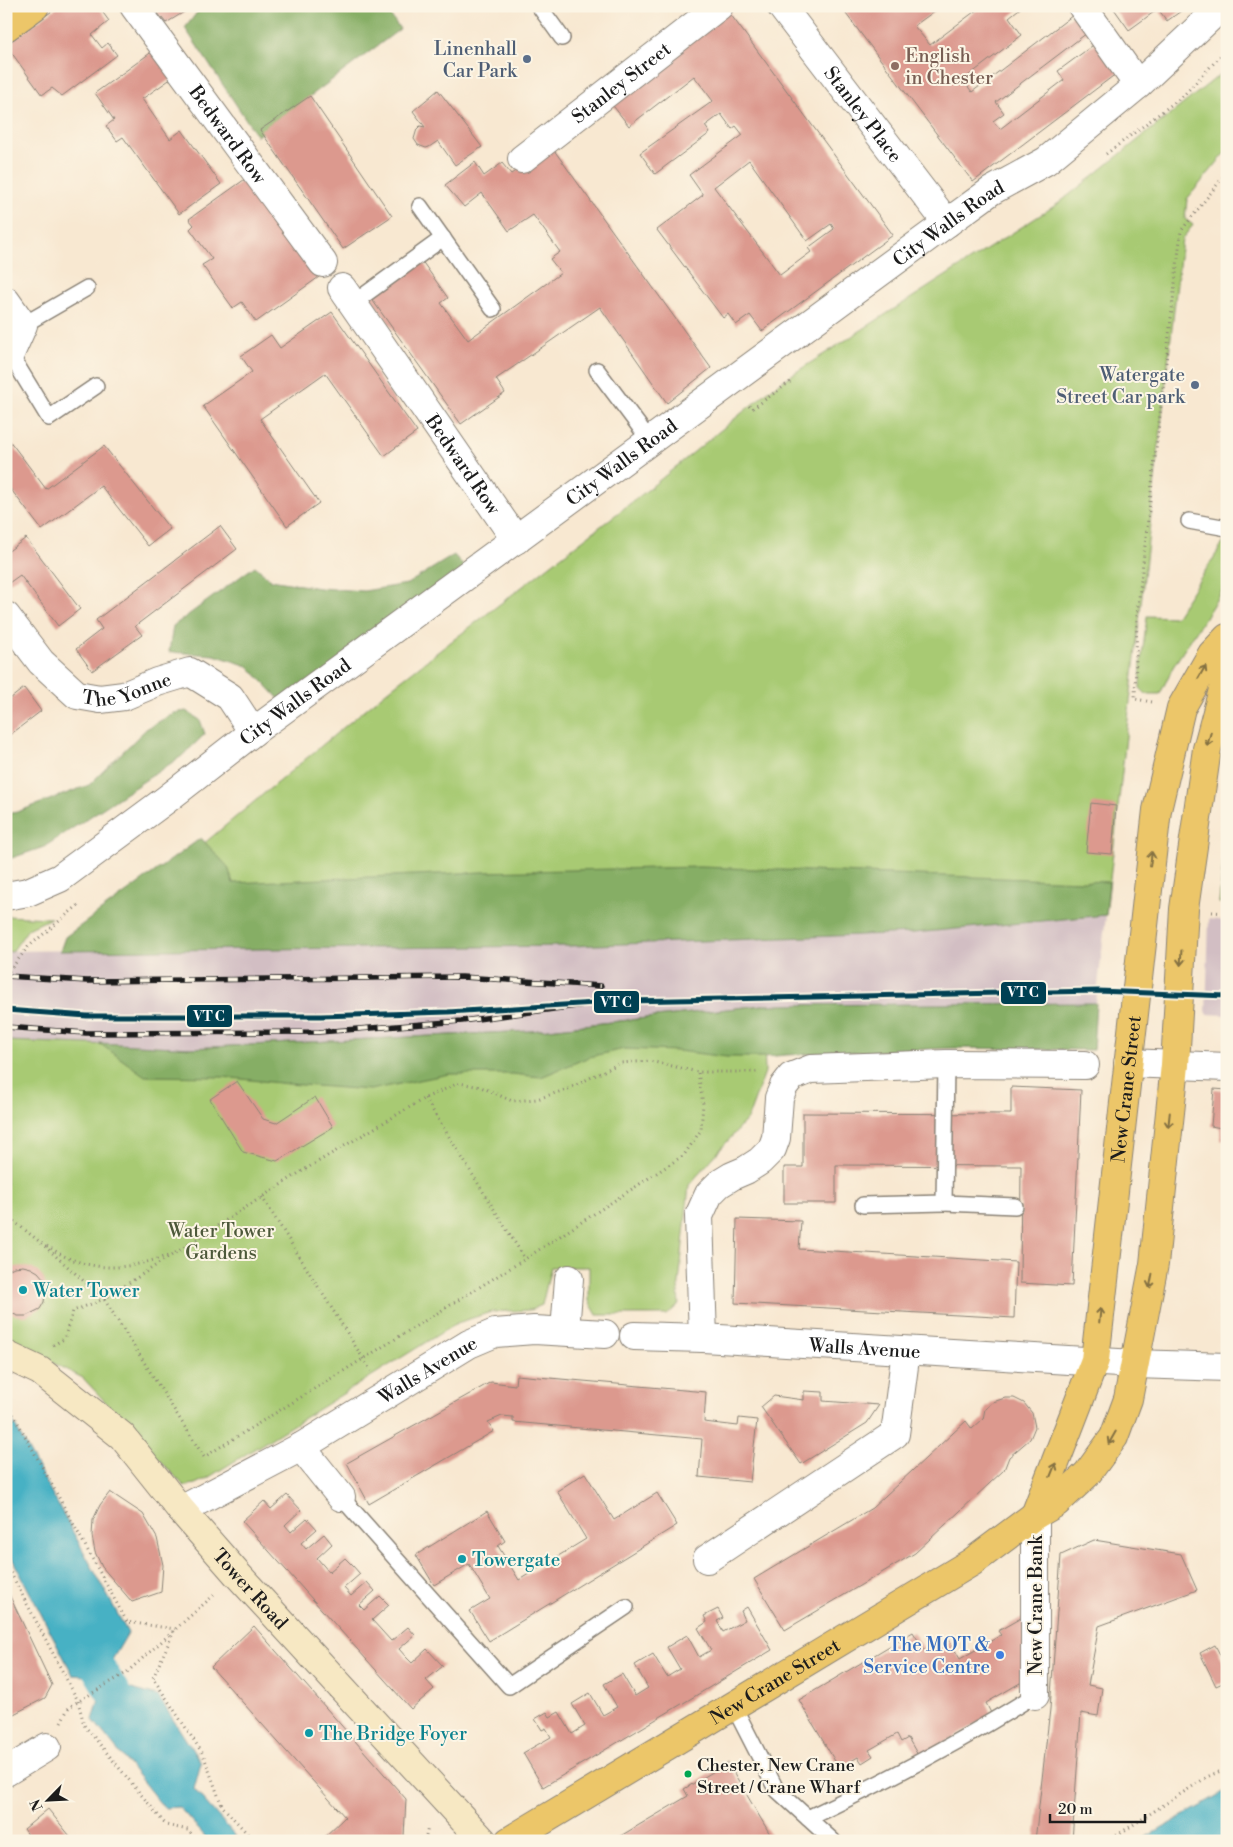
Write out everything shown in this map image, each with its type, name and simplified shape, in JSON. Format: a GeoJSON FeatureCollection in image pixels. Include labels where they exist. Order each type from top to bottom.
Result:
{"type":"FeatureCollection","features":[{"type":"Feature","properties":{"kind":"main road"},"geometry":{"type":"LineString","coordinates":[[6,27],[35,6]]}},
{"type":"Feature","properties":{"kind":"main road","name":"New Crane Street"},"geometry":{"type":"LineString","coordinates":[[1035,1515],[1095,1360],[1157,810],[1181,708],[1212,654],[1227,638]]}},
{"type":"Feature","properties":{"kind":"main road","name":"New Crane Street"},"geometry":{"type":"LineString","coordinates":[[509,1841],[972,1562],[1035,1515],[1056,1503],[1088,1474],[1114,1438],[1128,1399],[1154,1264],[1175,1064],[1184,909],[1207,749],[1227,675]]}},
{"type":"Feature","properties":{"kind":"street","name":"Bedward Row"},"geometry":{"type":"LineString","coordinates":[[134,6],[323,263]]}},
{"type":"Feature","properties":{"kind":"street","name":"Stanley Street"},"geometry":{"type":"LineString","coordinates":[[522,159],[719,6]]}},
{"type":"Feature","properties":{"kind":"street","name":"Stanley Place"},"geometry":{"type":"LineString","coordinates":[[781,6],[947,223]]}},
{"type":"Feature","properties":{"kind":"street"},"geometry":{"type":"LineString","coordinates":[[1082,6],[1138,85]]}},
{"type":"Feature","properties":{"kind":"street","name":"City Walls Road"},"geometry":{"type":"LineString","coordinates":[[6,896],[28,892],[60,878],[168,799],[253,732],[651,442],[947,223],[991,192],[1046,161],[1138,85],[1222,6]]}},
{"type":"Feature","properties":{"kind":"street","name":"Bedward Row"},"geometry":{"type":"LineString","coordinates":[[347,296],[516,540]]}},
{"type":"Feature","properties":{"kind":"street"},"geometry":{"type":"LineString","coordinates":[[6,301],[23,325],[8,356]]}},
{"type":"Feature","properties":{"kind":"street","name":"The Yonne"},"geometry":{"type":"LineString","coordinates":[[6,616],[41,662],[76,695],[100,699],[124,696],[157,682],[190,672],[230,696],[253,732]]}},
{"type":"Feature","properties":{"kind":"street"},"geometry":{"type":"LineString","coordinates":[[1128,1063],[1227,1067]]}},
{"type":"Feature","properties":{"kind":"street"},"geometry":{"type":"LineString","coordinates":[[703,1338],[699,1216],[709,1194],[719,1184],[760,1161],[772,1148],[776,1138],[779,1098],[784,1086],[791,1077],[810,1069],[946,1064],[1085,1065]]}},
{"type":"Feature","properties":{"kind":"street"},"geometry":{"type":"LineString","coordinates":[[565,1331],[569,1279]]}},
{"type":"Feature","properties":{"kind":"street","name":"Walls Avenue"},"geometry":{"type":"LineString","coordinates":[[181,1510],[301,1447],[469,1344],[495,1333],[534,1330],[605,1334]]}},
{"type":"Feature","properties":{"kind":"street","name":"Walls Avenue"},"geometry":{"type":"LineString","coordinates":[[634,1336],[703,1338],[906,1351],[1095,1360],[1135,1364],[1227,1367]]}},
{"type":"Feature","properties":{"kind":"street"},"geometry":{"type":"LineString","coordinates":[[707,1558],[895,1434],[906,1351]]}},
{"type":"Feature","properties":{"kind":"street","name":"Tower Road"},"geometry":{"type":"LineString","coordinates":[[6,1355],[40,1371],[122,1436],[181,1510],[237,1574],[484,1841]]}},
{"type":"Feature","properties":{"kind":"street"},"geometry":{"type":"LineString","coordinates":[[301,1447],[341,1497]]}},
{"type":"Feature","properties":{"kind":"street","name":"New Crane Bank"},"geometry":{"type":"LineString","coordinates":[[1035,1515],[1036,1695]]}},
{"type":"Feature","properties":{"kind":"street"},"geometry":{"type":"LineString","coordinates":[[6,1772],[47,1746]]}},
{"type":"Feature","properties":{"kind":"lane"},"geometry":{"type":"LineString","coordinates":[[539,6],[562,38]]}},
{"type":"Feature","properties":{"kind":"lane"},"geometry":{"type":"LineString","coordinates":[[420,206],[493,309]]}},
{"type":"Feature","properties":{"kind":"lane"},"geometry":{"type":"LineString","coordinates":[[347,296],[443,238]]}},
{"type":"Feature","properties":{"kind":"lane"},"geometry":{"type":"LineString","coordinates":[[23,325],[87,288]]}},
{"type":"Feature","properties":{"kind":"lane"},"geometry":{"type":"LineString","coordinates":[[8,356],[49,418],[96,386]]}},
{"type":"Feature","properties":{"kind":"lane"},"geometry":{"type":"LineString","coordinates":[[597,370],[651,442]]}},
{"type":"Feature","properties":{"kind":"lane"},"geometry":{"type":"LineString","coordinates":[[1189,521],[1227,528]]}},
{"type":"Feature","properties":{"kind":"lane"},"geometry":{"type":"LineString","coordinates":[[944,1203],[946,1064]]}},
{"type":"Feature","properties":{"kind":"lane"},"geometry":{"type":"LineString","coordinates":[[862,1205],[944,1203],[1015,1206]]}},
{"type":"Feature","properties":{"kind":"lane"},"geometry":{"type":"LineString","coordinates":[[341,1497],[509,1686],[626,1608]]}},
{"type":"Feature","properties":{"kind":"lane"},"geometry":{"type":"LineString","coordinates":[[808,1818],[930,1757],[1036,1695]]}},
{"type":"Feature","properties":{"kind":"lane"},"geometry":{"type":"LineString","coordinates":[[733,1705],[776,1789],[833,1841]]}},
{"type":"Feature","properties":{"kind":"path"},"geometry":{"type":"LineString","coordinates":[[1181,708],[1135,699],[1137,615],[1181,231],[1227,172]]}},
{"type":"Feature","properties":{"kind":"path"},"geometry":{"type":"LineString","coordinates":[[748,404],[752,409],[790,382]]}},
{"type":"Feature","properties":{"kind":"path"},"geometry":{"type":"LineString","coordinates":[[6,975],[28,947]]}},
{"type":"Feature","properties":{"kind":"path"},"geometry":{"type":"LineString","coordinates":[[50,1347],[64,1339],[73,1311],[104,1299],[262,1197],[425,1098],[459,1083],[481,1087],[512,1101],[537,1100],[568,1088],[620,1063],[650,1061],[698,1072],[765,1072],[791,1077]]}},
{"type":"Feature","properties":{"kind":"path"},"geometry":{"type":"LineString","coordinates":[[6,1216],[40,1242],[104,1299],[204,1457],[525,1259],[684,1155],[700,1130],[703,1104],[698,1072]]}},
{"type":"Feature","properties":{"kind":"path"},"geometry":{"type":"LineString","coordinates":[[425,1098],[525,1259]]}},
{"type":"Feature","properties":{"kind":"path"},"geometry":{"type":"LineString","coordinates":[[262,1197],[364,1359]]}},
{"type":"Feature","properties":{"kind":"path"},"geometry":{"type":"LineString","coordinates":[[40,1242],[70,1259],[94,1265],[125,1268],[144,1264],[177,1252]]}},
{"type":"Feature","properties":{"kind":"path"},"geometry":{"type":"LineString","coordinates":[[6,1401],[127,1622],[175,1629]]}},
{"type":"Feature","properties":{"kind":"path"},"geometry":{"type":"LineString","coordinates":[[6,1564],[78,1701],[84,1725],[166,1825],[188,1830],[197,1841]]}},
{"type":"Feature","properties":{"kind":"path"},"geometry":{"type":"LineString","coordinates":[[78,1701],[126,1673],[237,1574]]}},
{"type":"Feature","properties":{"kind":"path"},"geometry":{"type":"LineString","coordinates":[[175,1629],[153,1678],[203,1754],[222,1806],[254,1841]]}},
{"type":"Feature","properties":{"kind":"path"},"geometry":{"type":"LineString","coordinates":[[1108,1841],[1207,1777],[1227,1768]]}},
{"type":"Feature","properties":{"kind":"shaded area"},"geometry":{"type":"Polygon","coordinates":[[[1106,915],[1096,1003],[763,1005],[531,1031],[192,1048],[6,1041],[6,951],[287,948],[914,933],[1106,915]]]}},
{"type":"Feature","properties":{"kind":"shaded area"},"geometry":{"type":"Polygon","coordinates":[[[1209,919],[1227,921],[1227,1015],[1206,1014],[1209,919]]]}},
{"type":"Feature","properties":{"kind":"green space"},"geometry":{"type":"Polygon","coordinates":[[[202,6],[384,6],[400,29],[257,136],[185,28],[202,6]]]}},
{"type":"Feature","properties":{"kind":"green space"},"geometry":{"type":"Polygon","coordinates":[[[1227,69],[1227,151],[1187,199],[1185,219],[1193,225],[1182,239],[1106,915],[107,924],[391,688],[645,492],[776,385],[1059,203],[1227,69]]]}},
{"type":"Feature","properties":{"kind":"green space"},"geometry":{"type":"Polygon","coordinates":[[[1224,542],[1227,543],[1227,583],[1173,667],[1160,694],[1146,694],[1140,688],[1147,616],[1175,617],[1224,542]]]}},
{"type":"Feature","properties":{"kind":"green space"},"geometry":{"type":"Polygon","coordinates":[[[454,555],[466,569],[283,703],[248,666],[214,655],[169,652],[173,626],[255,566],[271,580],[319,588],[364,591],[407,584],[454,555]]]}},
{"type":"Feature","properties":{"kind":"green space"},"geometry":{"type":"Polygon","coordinates":[[[186,711],[200,720],[205,734],[182,756],[44,847],[6,860],[6,814],[17,812],[89,785],[146,729],[174,713],[186,711]]]}},
{"type":"Feature","properties":{"kind":"green space"},"geometry":{"type":"Polygon","coordinates":[[[1227,822],[1227,904],[1219,903],[1227,822]]]}},
{"type":"Feature","properties":{"kind":"green space"},"geometry":{"type":"Polygon","coordinates":[[[201,838],[228,867],[233,883],[483,872],[700,867],[1109,882],[1106,915],[914,933],[570,946],[60,951],[65,937],[201,838]]]}},
{"type":"Feature","properties":{"kind":"green space"},"geometry":{"type":"Polygon","coordinates":[[[6,916],[51,918],[28,929],[12,952],[6,951],[6,916]]]}},
{"type":"Feature","properties":{"kind":"green space"},"geometry":{"type":"Polygon","coordinates":[[[1096,1003],[1093,1050],[954,1048],[727,1057],[678,1051],[624,1049],[589,1057],[541,1077],[512,1074],[449,1074],[370,1090],[223,1077],[145,1076],[99,1043],[192,1048],[531,1031],[763,1005],[1096,1003]]]}},
{"type":"Feature","properties":{"kind":"green space","name":"Water Tower Gardens"},"geometry":{"type":"Polygon","coordinates":[[[763,1005],[765,1072],[748,1118],[689,1185],[678,1293],[679,1304],[667,1315],[597,1315],[589,1301],[589,1267],[551,1267],[542,1305],[530,1310],[491,1312],[457,1323],[206,1479],[184,1486],[83,1378],[41,1357],[6,1344],[6,1041],[192,1048],[531,1031],[763,1005]]]}},
{"type":"Feature","properties":{"kind":"water"},"geometry":{"type":"Polygon","coordinates":[[[6,1409],[128,1633],[109,1665],[112,1671],[90,1682],[85,1676],[73,1675],[6,1547],[6,1409]]]}},
{"type":"Feature","properties":{"kind":"water"},"geometry":{"type":"Polygon","coordinates":[[[120,1686],[158,1696],[201,1763],[194,1789],[240,1841],[209,1841],[179,1807],[164,1808],[93,1720],[100,1696],[120,1686]]]}},
{"type":"Feature","properties":{"kind":"water"},"geometry":{"type":"Polygon","coordinates":[[[1227,1791],[1227,1841],[1139,1841],[1227,1791]]]}},
{"type":"Feature","properties":{"kind":"building"},"geometry":{"type":"Polygon","coordinates":[[[59,6],[98,6],[109,21],[92,35],[102,48],[108,43],[117,55],[62,96],[52,88],[42,95],[6,45],[59,6]]]}},
{"type":"Feature","properties":{"kind":"building"},"geometry":{"type":"Polygon","coordinates":[[[152,6],[188,6],[189,9],[166,23],[152,6]]]}},
{"type":"Feature","properties":{"kind":"building"},"geometry":{"type":"Polygon","coordinates":[[[840,6],[933,6],[936,10],[914,26],[930,45],[982,6],[1023,6],[1009,17],[1022,35],[963,80],[972,92],[1077,12],[1091,30],[996,102],[1004,113],[993,121],[1000,129],[1064,80],[1058,71],[1100,40],[1121,70],[973,182],[840,6]]]}},
{"type":"Feature","properties":{"kind":"building"},"geometry":{"type":"Polygon","coordinates":[[[1112,6],[1188,6],[1167,21],[1158,9],[1129,30],[1112,6]]]}},
{"type":"Feature","properties":{"kind":"building"},"geometry":{"type":"Polygon","coordinates":[[[728,11],[893,235],[762,331],[750,315],[736,325],[728,314],[723,318],[657,230],[703,195],[689,175],[743,135],[736,126],[732,129],[721,114],[705,126],[710,133],[655,174],[640,153],[713,101],[694,76],[629,126],[610,102],[728,11]],[[749,160],[714,187],[780,275],[811,252],[808,248],[834,229],[831,224],[807,241],[749,160]]]}},
{"type":"Feature","properties":{"kind":"building"},"geometry":{"type":"Polygon","coordinates":[[[153,51],[172,78],[142,99],[170,139],[182,130],[221,184],[179,214],[123,137],[117,141],[106,126],[114,120],[95,93],[153,51]]]}},
{"type":"Feature","properties":{"kind":"building"},"geometry":{"type":"Polygon","coordinates":[[[438,90],[482,147],[455,165],[438,141],[426,148],[418,145],[414,139],[417,129],[420,126],[425,127],[413,111],[438,90]]]}},
{"type":"Feature","properties":{"kind":"building"},"geometry":{"type":"Polygon","coordinates":[[[310,96],[392,216],[343,249],[260,130],[310,96]]]}},
{"type":"Feature","properties":{"kind":"building"},"geometry":{"type":"Polygon","coordinates":[[[551,146],[711,368],[667,403],[600,307],[496,379],[505,393],[461,424],[368,294],[419,257],[448,298],[441,303],[468,340],[561,273],[550,259],[560,252],[533,215],[509,231],[482,193],[464,207],[445,185],[475,162],[484,176],[502,163],[511,174],[551,146]]]}},
{"type":"Feature","properties":{"kind":"building"},"geometry":{"type":"Polygon","coordinates":[[[248,177],[319,277],[256,322],[242,302],[233,308],[202,265],[212,259],[190,229],[194,225],[189,219],[248,177]]]}},
{"type":"Feature","properties":{"kind":"building"},"geometry":{"type":"Polygon","coordinates":[[[332,312],[417,432],[384,456],[325,373],[260,419],[319,503],[287,526],[203,406],[252,372],[241,356],[271,335],[280,348],[332,312]]]}},
{"type":"Feature","properties":{"kind":"building"},"geometry":{"type":"Polygon","coordinates":[[[6,436],[46,489],[104,446],[170,529],[148,546],[101,486],[42,530],[6,483],[6,436]]]}},
{"type":"Feature","properties":{"kind":"building"},"geometry":{"type":"Polygon","coordinates":[[[220,526],[237,549],[135,626],[142,635],[92,671],[76,649],[102,629],[96,620],[220,526]]]}},
{"type":"Feature","properties":{"kind":"building"},"geometry":{"type":"Polygon","coordinates":[[[26,538],[80,609],[58,626],[20,575],[6,585],[6,553],[26,538]]]}},
{"type":"Feature","properties":{"kind":"building"},"geometry":{"type":"Polygon","coordinates":[[[24,688],[41,711],[6,738],[6,702],[24,688]]]}},
{"type":"Feature","properties":{"kind":"building"},"geometry":{"type":"Polygon","coordinates":[[[1091,803],[1116,806],[1112,854],[1086,852],[1091,803]]]}},
{"type":"Feature","properties":{"kind":"building"},"geometry":{"type":"Polygon","coordinates":[[[237,1081],[263,1119],[276,1123],[315,1097],[333,1127],[277,1161],[243,1152],[210,1099],[237,1081]]]}},
{"type":"Feature","properties":{"kind":"building"},"geometry":{"type":"Polygon","coordinates":[[[1011,1087],[1081,1090],[1072,1286],[1020,1283],[1021,1166],[836,1165],[836,1203],[784,1203],[784,1167],[803,1167],[803,1113],[1011,1114],[1011,1087]]]}},
{"type":"Feature","properties":{"kind":"building"},"geometry":{"type":"Polygon","coordinates":[[[1214,1089],[1227,1090],[1227,1141],[1220,1140],[1221,1128],[1211,1126],[1214,1089]]]}},
{"type":"Feature","properties":{"kind":"building"},"geometry":{"type":"Polygon","coordinates":[[[737,1219],[801,1221],[799,1249],[1016,1262],[1014,1318],[735,1303],[737,1219]]]}},
{"type":"Feature","properties":{"kind":"building"},"geometry":{"type":"Polygon","coordinates":[[[23,1266],[38,1272],[44,1279],[46,1286],[44,1302],[40,1309],[26,1316],[18,1316],[6,1311],[6,1271],[14,1267],[23,1266]]]}},
{"type":"Feature","properties":{"kind":"building"},"geometry":{"type":"Polygon","coordinates":[[[516,1375],[706,1392],[704,1422],[738,1426],[739,1418],[757,1420],[750,1482],[699,1477],[702,1439],[513,1422],[513,1417],[502,1416],[488,1422],[494,1431],[369,1504],[347,1463],[491,1382],[515,1385],[516,1375]]]}},
{"type":"Feature","properties":{"kind":"building"},"geometry":{"type":"Polygon","coordinates":[[[804,1391],[823,1392],[823,1401],[879,1405],[867,1423],[801,1464],[761,1407],[774,1396],[804,1400],[804,1391]]]}},
{"type":"Feature","properties":{"kind":"building"},"geometry":{"type":"Polygon","coordinates":[[[1005,1398],[1014,1398],[1024,1403],[1032,1413],[1035,1427],[1030,1439],[1009,1457],[1004,1470],[915,1553],[785,1630],[754,1579],[872,1508],[966,1421],[972,1429],[983,1419],[985,1409],[993,1402],[1005,1398]]]}},
{"type":"Feature","properties":{"kind":"building","name":"Towergate"},"geometry":{"type":"Polygon","coordinates":[[[585,1473],[614,1520],[657,1493],[677,1525],[489,1641],[470,1611],[490,1599],[469,1564],[434,1585],[416,1555],[487,1511],[505,1541],[498,1546],[519,1580],[586,1539],[557,1491],[585,1473]]]}},
{"type":"Feature","properties":{"kind":"building"},"geometry":{"type":"Polygon","coordinates":[[[110,1492],[143,1514],[157,1538],[163,1565],[161,1592],[132,1602],[102,1567],[95,1552],[92,1536],[93,1520],[100,1505],[110,1492]]]}},
{"type":"Feature","properties":{"kind":"building"},"geometry":{"type":"Polygon","coordinates":[[[287,1495],[301,1510],[285,1525],[291,1532],[307,1518],[317,1529],[301,1543],[306,1549],[324,1534],[332,1544],[317,1558],[329,1572],[345,1558],[360,1574],[344,1588],[351,1596],[367,1582],[375,1591],[359,1605],[364,1610],[380,1596],[389,1605],[372,1620],[391,1641],[408,1627],[415,1635],[399,1649],[412,1663],[427,1649],[443,1666],[426,1680],[434,1689],[411,1709],[242,1521],[264,1501],[271,1509],[287,1495]]]}},
{"type":"Feature","properties":{"kind":"building"},"geometry":{"type":"Polygon","coordinates":[[[1094,1540],[1181,1554],[1197,1590],[1099,1626],[1088,1685],[1102,1688],[1098,1716],[1081,1713],[1072,1841],[1035,1841],[1050,1709],[1061,1555],[1094,1540]]]}},
{"type":"Feature","properties":{"kind":"building"},"geometry":{"type":"Polygon","coordinates":[[[6,1588],[52,1685],[45,1698],[6,1718],[6,1588]]]}},
{"type":"Feature","properties":{"kind":"building"},"geometry":{"type":"Polygon","coordinates":[[[747,1607],[772,1650],[543,1787],[523,1753],[551,1737],[546,1728],[542,1730],[535,1719],[547,1712],[550,1717],[559,1712],[572,1734],[585,1726],[572,1704],[590,1693],[603,1715],[617,1707],[604,1684],[622,1674],[635,1696],[648,1688],[635,1665],[653,1654],[667,1677],[680,1669],[667,1647],[687,1635],[699,1657],[711,1650],[698,1628],[707,1622],[704,1616],[718,1609],[723,1618],[717,1621],[723,1632],[745,1620],[741,1611],[747,1607]]]}},
{"type":"Feature","properties":{"kind":"building"},"geometry":{"type":"Polygon","coordinates":[[[1028,1614],[1025,1680],[986,1703],[992,1715],[919,1757],[908,1738],[901,1742],[897,1734],[869,1750],[873,1756],[862,1763],[858,1757],[839,1768],[799,1700],[913,1632],[926,1653],[949,1640],[960,1659],[1001,1635],[998,1631],[1028,1614]]]}},
{"type":"Feature","properties":{"kind":"building","name":"The Bridge Foyer"},"geometry":{"type":"Polygon","coordinates":[[[254,1626],[406,1799],[404,1836],[399,1841],[320,1841],[345,1817],[211,1667],[254,1626]]]}},
{"type":"Feature","properties":{"kind":"building"},"geometry":{"type":"Polygon","coordinates":[[[1215,1645],[1227,1668],[1227,1681],[1216,1686],[1200,1653],[1215,1645]]]}},
{"type":"Feature","properties":{"kind":"building"},"geometry":{"type":"Polygon","coordinates":[[[728,1763],[774,1841],[612,1841],[688,1796],[684,1789],[728,1763]]]}},
{"type":"Feature","properties":{"kind":"building"},"geometry":{"type":"Polygon","coordinates":[[[48,1809],[74,1841],[29,1841],[31,1839],[24,1829],[48,1809]]]}},
{"type":"Feature","properties":{"kind":"waterway"},"geometry":{"type":"LineString","coordinates":[[79,1636],[135,1729]]}},
{"type":"Feature","properties":{"kind":"railway"},"geometry":{"type":"LineString","coordinates":[[6,976],[87,981],[462,977],[601,986]]}},
{"type":"Feature","properties":{"kind":"railway"},"geometry":{"type":"LineString","coordinates":[[6,1027],[86,1033],[319,1032],[462,1021],[600,1003]]}},
{"type":"Feature","properties":{"kind":"transit line"},"geometry":{"type":"LineString","coordinates":[[6,1010],[87,1016],[321,1016],[448,1012],[628,1001],[1098,991],[1227,996]]}},
{"type":"Feature","properties":{"kind":"place","name":"Linenhall Car Park"},"geometry":{"type":"Point","coordinates":[527,59]}},
{"type":"Feature","properties":{"kind":"place","name":"English in Chester"},"geometry":{"type":"Point","coordinates":[895,66]}},
{"type":"Feature","properties":{"kind":"place","name":"Watergate Street Car park"},"geometry":{"type":"Point","coordinates":[1195,385]}},
{"type":"Feature","properties":{"kind":"place","name":"Water Tower"},"geometry":{"type":"Point","coordinates":[23,1290]}},
{"type":"Feature","properties":{"kind":"place","name":"Towergate"},"geometry":{"type":"Point","coordinates":[462,1559]}},
{"type":"Feature","properties":{"kind":"place","name":"The MOT & Service Centre"},"geometry":{"type":"Point","coordinates":[1000,1655]}},
{"type":"Feature","properties":{"kind":"place","name":"The Bridge Foyer"},"geometry":{"type":"Point","coordinates":[309,1733]}},
{"type":"Feature","properties":{"kind":"place","name":"Chester, New Crane Street / Crane Wharf"},"geometry":{"type":"Point","coordinates":[688,1774]}}]}
